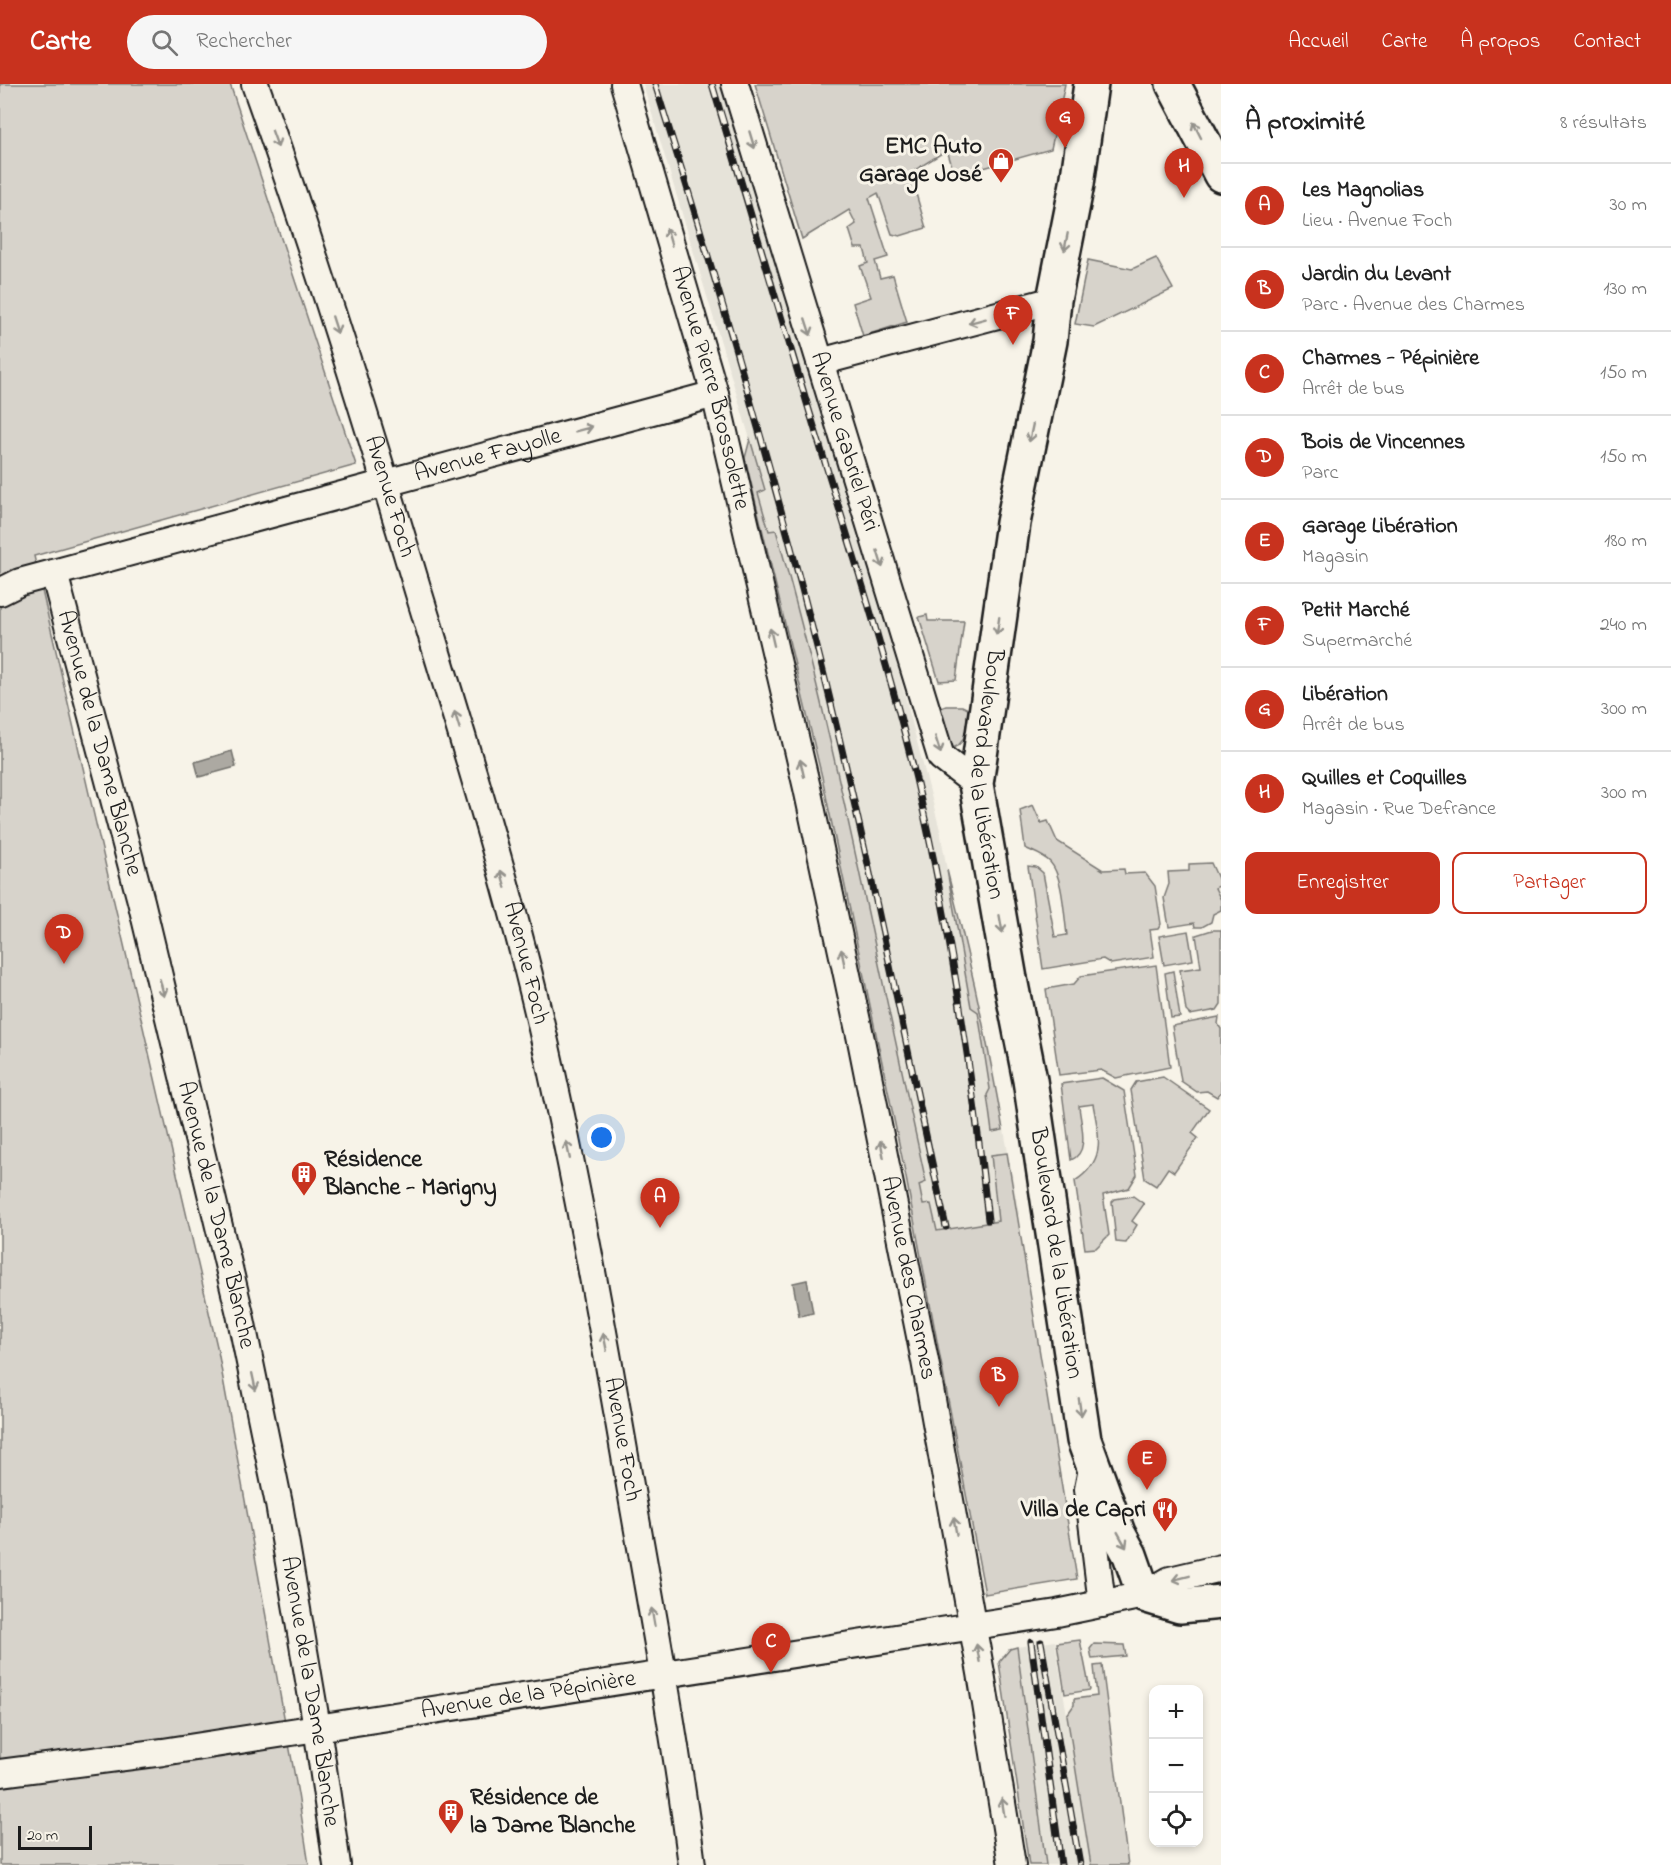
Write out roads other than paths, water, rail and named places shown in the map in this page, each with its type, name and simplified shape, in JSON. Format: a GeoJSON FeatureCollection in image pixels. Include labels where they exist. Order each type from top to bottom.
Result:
{"type":"FeatureCollection","features":[{"type":"Feature","properties":{"kind":"main road","name":"Boulevard de la Libération"},"geometry":{"type":"LineString","coordinates":[[1091,84],[1077,184],[1054,300],[1050,341],[1013,523],[976,784],[1030,1080],[1084,1440],[1118,1533],[1130,1555],[1144,1595]]}},
{"type":"Feature","properties":{"kind":"main road"},"geometry":{"type":"LineString","coordinates":[[1173,84],[1221,175]]}},
{"type":"Feature","properties":{"kind":"main road"},"geometry":{"type":"LineString","coordinates":[[1144,1595],[1180,1606],[1221,1602]]}},
{"type":"Feature","properties":{"kind":"street","name":"Avenue Foch"},"geometry":{"type":"LineString","coordinates":[[255,84],[286,171],[385,483],[471,766],[539,1019],[570,1161],[610,1370],[663,1674],[692,1865]]}},
{"type":"Feature","properties":{"kind":"street","name":"Avenue Pierre Brossolette"},"geometry":{"type":"LineString","coordinates":[[624,84],[715,394],[785,694]]}},
{"type":"Feature","properties":{"kind":"street","name":"Avenue Gabriel Péri"},"geometry":{"type":"LineString","coordinates":[[735,84],[941,757],[976,784]]}},
{"type":"Feature","properties":{"kind":"street"},"geometry":{"type":"LineString","coordinates":[[820,362],[1054,300]]}},
{"type":"Feature","properties":{"kind":"street","name":"Avenue Fayolle"},"geometry":{"type":"LineString","coordinates":[[0,592],[20,582],[715,394]]}},
{"type":"Feature","properties":{"kind":"street","name":"Avenue de la Dame Blanche"},"geometry":{"type":"LineString","coordinates":[[54,573],[141,901],[240,1314],[279,1504],[317,1727],[337,1865]]}},
{"type":"Feature","properties":{"kind":"street","name":"Avenue des Charmes"},"geometry":{"type":"LineString","coordinates":[[785,694],[861,1040],[925,1361],[973,1626],[1012,1865]]}},
{"type":"Feature","properties":{"kind":"street","name":"Boulevard de la Libération"},"geometry":{"type":"LineString","coordinates":[[1093,1466],[1088,1489],[1102,1604]]}},
{"type":"Feature","properties":{"kind":"street","name":"Avenue de la Pépinière"},"geometry":{"type":"LineString","coordinates":[[0,1773],[163,1752],[1057,1612],[1144,1595],[1170,1581],[1221,1568]]}},
{"type":"Feature","properties":{"kind":"railway"},"geometry":{"type":"LineString","coordinates":[[655,84],[744,376],[823,671],[856,810],[946,1227]]}},
{"type":"Feature","properties":{"kind":"railway"},"geometry":{"type":"LineString","coordinates":[[712,84],[878,636],[916,779],[959,998],[988,1220]]}},
{"type":"Feature","properties":{"kind":"railway"},"geometry":{"type":"LineString","coordinates":[[1031,1642],[1061,1865]]}},
{"type":"Feature","properties":{"kind":"railway"},"geometry":{"type":"LineString","coordinates":[[1041,1642],[1080,1865]]}},
{"type":"Feature","properties":{"kind":"place","name":"Libération"},"geometry":{"type":"Point","coordinates":[1065,148]}},
{"type":"Feature","properties":{"kind":"place","name":"EMC Auto Garage José"},"geometry":{"type":"Point","coordinates":[1001,184]}},
{"type":"Feature","properties":{"kind":"place","name":"Quilles et Coquilles"},"geometry":{"type":"Point","coordinates":[1184,198]}},
{"type":"Feature","properties":{"kind":"place","name":"Petit Marché"},"geometry":{"type":"Point","coordinates":[1013,345]}},
{"type":"Feature","properties":{"kind":"place","name":"Bois de Vincennes"},"geometry":{"type":"Point","coordinates":[64,964]}},
{"type":"Feature","properties":{"kind":"place","name":"Résidence Blanche - Marigny"},"geometry":{"type":"Point","coordinates":[304,1197]}},
{"type":"Feature","properties":{"kind":"place","name":"Les Magnolias"},"geometry":{"type":"Point","coordinates":[660,1228]}},
{"type":"Feature","properties":{"kind":"place","name":"Jardin du Levant"},"geometry":{"type":"Point","coordinates":[999,1407]}},
{"type":"Feature","properties":{"kind":"place","name":"Garage Libération"},"geometry":{"type":"Point","coordinates":[1147,1490]}},
{"type":"Feature","properties":{"kind":"place","name":"Villa de Capri"},"geometry":{"type":"Point","coordinates":[1165,1533]}},
{"type":"Feature","properties":{"kind":"place","name":"Charmes - Pépinière"},"geometry":{"type":"Point","coordinates":[771,1673]}},
{"type":"Feature","properties":{"kind":"place","name":"Résidence de la Dame Blanche"},"geometry":{"type":"Point","coordinates":[451,1835]}}]}
